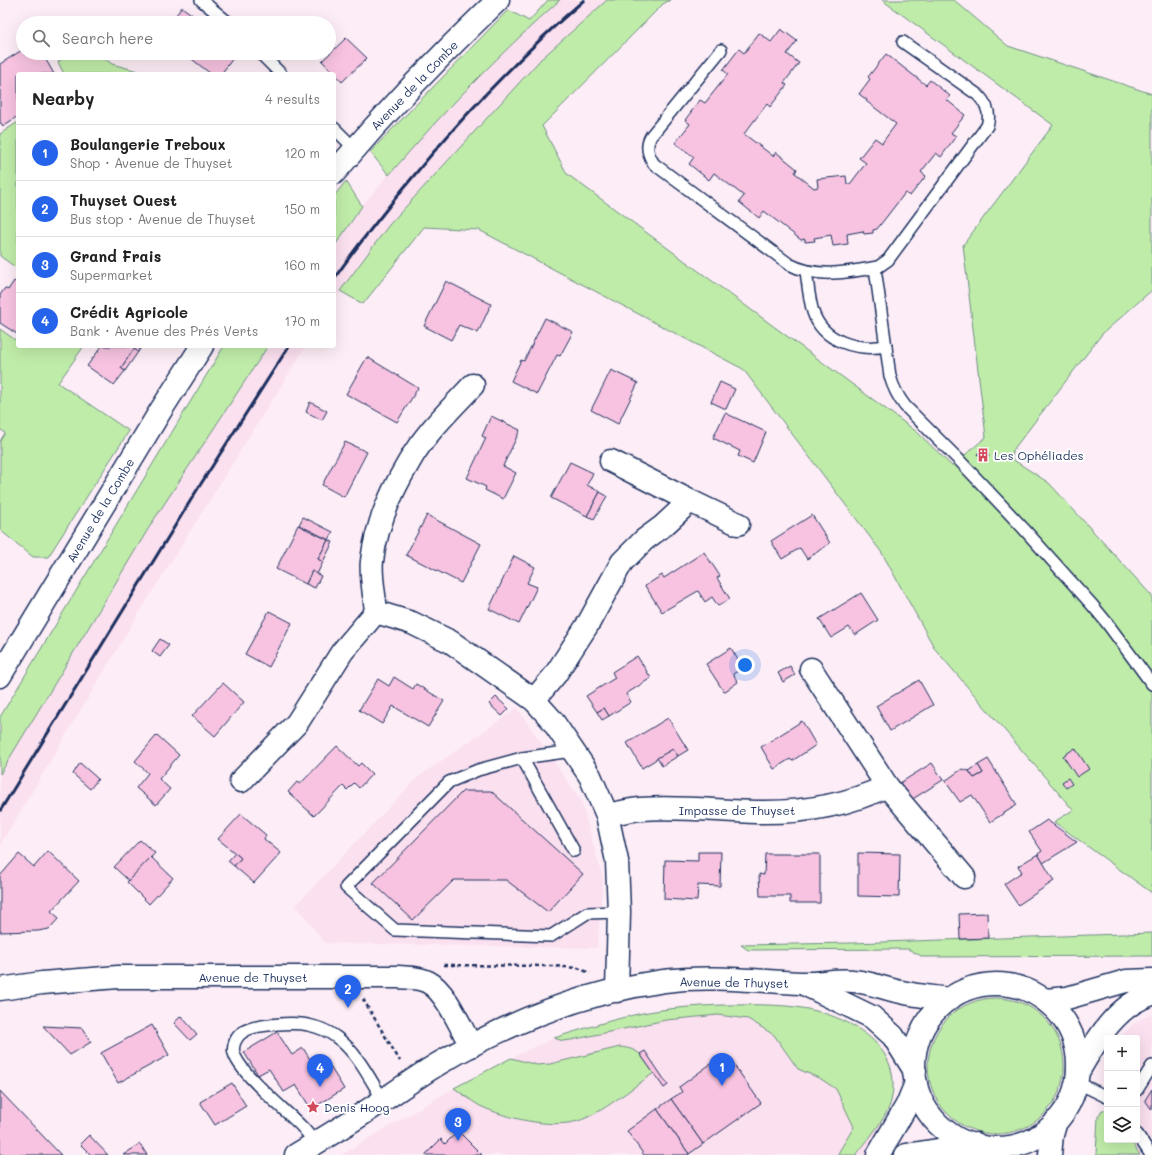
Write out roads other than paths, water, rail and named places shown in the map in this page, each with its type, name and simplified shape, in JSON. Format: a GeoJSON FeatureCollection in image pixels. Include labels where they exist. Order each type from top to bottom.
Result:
{"type":"FeatureCollection","features":[{"type":"Feature","properties":{"kind":"street","name":"Avenue de la Combe"},"geometry":{"type":"LineString","coordinates":[[336,171],[421,76],[498,0]]}},
{"type":"Feature","properties":{"kind":"street","name":"Avenue de la Combe"},"geometry":{"type":"LineString","coordinates":[[0,676],[161,410],[201,348]]}},
{"type":"Feature","properties":{"kind":"street"},"geometry":{"type":"LineString","coordinates":[[242,781],[297,723],[342,652],[376,612],[371,562],[379,525],[391,495],[413,455],[430,432],[473,385]]}},
{"type":"Feature","properties":{"kind":"street"},"geometry":{"type":"LineString","coordinates":[[611,461],[738,524]]}},
{"type":"Feature","properties":{"kind":"street"},"geometry":{"type":"LineString","coordinates":[[534,700],[555,675],[588,624],[622,562],[644,540],[663,526],[690,501]]}},
{"type":"Feature","properties":{"kind":"street"},"geometry":{"type":"LineString","coordinates":[[376,612],[412,623],[451,642],[534,700],[552,720],[590,776],[607,815],[616,861],[619,912],[617,991]]}},
{"type":"Feature","properties":{"kind":"street"},"geometry":{"type":"LineString","coordinates":[[810,669],[887,786],[964,876]]}},
{"type":"Feature","properties":{"kind":"street","name":"Impasse de Thuyset"},"geometry":{"type":"LineString","coordinates":[[607,815],[640,809],[792,812],[831,806],[866,796],[887,786]]}},
{"type":"Feature","properties":{"kind":"street","name":"Avenue de Thuyset"},"geometry":{"type":"LineString","coordinates":[[0,989],[42,983],[118,977],[420,979],[428,982],[441,992],[471,1046]]}},
{"type":"Feature","properties":{"kind":"street","name":"Avenue de Thuyset"},"geometry":{"type":"LineString","coordinates":[[296,1155],[412,1080],[471,1046],[535,1016],[573,1003],[617,991],[665,981],[689,979],[803,983],[852,980],[902,992],[950,998]]}},
{"type":"Feature","properties":{"kind":"street"},"geometry":{"type":"LineString","coordinates":[[1045,1000],[1067,998],[1126,981],[1152,980]]}},
{"type":"Feature","properties":{"kind":"street","name":"Avenue de Thuyset"},"geometry":{"type":"LineString","coordinates":[[803,983],[872,1017],[894,1036],[916,1077]]}},
{"type":"Feature","properties":{"kind":"street"},"geometry":{"type":"LineString","coordinates":[[981,1148],[957,1137],[941,1126],[928,1111],[919,1093],[916,1077],[916,1050],[923,1030],[934,1012],[950,998],[973,988],[989,984],[998,984],[1022,988],[1045,1000],[1060,1014],[1070,1032],[1077,1051],[1077,1077]]}},
{"type":"Feature","properties":{"kind":"street"},"geometry":{"type":"LineString","coordinates":[[1050,1155],[1052,1135],[1056,1122],[1071,1099],[1077,1077],[1093,1046],[1118,1014],[1137,1000],[1152,994]]}},
{"type":"Feature","properties":{"kind":"street"},"geometry":{"type":"LineString","coordinates":[[878,1155],[907,1105],[916,1077]]}},
{"type":"Feature","properties":{"kind":"street"},"geometry":{"type":"LineString","coordinates":[[906,1155],[1020,1144],[1040,1135],[1056,1122]]}},
{"type":"Feature","properties":{"kind":"lane"},"geometry":{"type":"LineString","coordinates":[[201,0],[220,16]]}},
{"type":"Feature","properties":{"kind":"lane"},"geometry":{"type":"LineString","coordinates":[[721,50],[651,136],[648,145],[649,155],[654,164],[782,259],[794,267],[806,272],[827,274],[875,268],[884,263],[984,132],[989,122],[986,105],[978,95],[903,42]]}},
{"type":"Feature","properties":{"kind":"lane"},"geometry":{"type":"LineString","coordinates":[[267,60],[279,72]]}},
{"type":"Feature","properties":{"kind":"lane"},"geometry":{"type":"LineString","coordinates":[[336,130],[355,149]]}},
{"type":"Feature","properties":{"kind":"lane"},"geometry":{"type":"LineString","coordinates":[[875,268],[892,384],[905,406],[992,495],[1093,606],[1152,684]]}},
{"type":"Feature","properties":{"kind":"lane"},"geometry":{"type":"LineString","coordinates":[[806,272],[813,312],[818,323],[833,338],[850,345],[869,348],[886,346]]}},
{"type":"Feature","properties":{"kind":"lane"},"geometry":{"type":"LineString","coordinates":[[572,750],[522,758],[478,770],[449,782],[346,887],[395,930],[551,936],[587,913],[619,912]]}},
{"type":"Feature","properties":{"kind":"lane"},"geometry":{"type":"LineString","coordinates":[[522,758],[574,850]]}},
{"type":"Feature","properties":{"kind":"lane"},"geometry":{"type":"LineString","coordinates":[[315,1143],[302,1126],[257,1083],[238,1060],[234,1053],[234,1045],[237,1038],[243,1032],[250,1029],[277,1024],[293,1023],[308,1025],[323,1030],[336,1037],[348,1048],[383,1100]]}},
{"type":"Feature","properties":{"kind":"lane"},"geometry":{"type":"LineString","coordinates":[[1140,1085],[1152,1066]]}},
{"type":"Feature","properties":{"kind":"lane"},"geometry":{"type":"LineString","coordinates":[[1077,1077],[1104,1095]]}},
{"type":"Feature","properties":{"kind":"lane"},"geometry":{"type":"LineString","coordinates":[[1140,1138],[1151,1155]]}},
{"type":"Feature","properties":{"kind":"railway"},"geometry":{"type":"LineString","coordinates":[[336,276],[402,190],[466,115],[511,68],[584,0]]}},
{"type":"Feature","properties":{"kind":"railway"},"geometry":{"type":"LineString","coordinates":[[0,811],[197,490],[288,348]]}},
{"type":"Feature","properties":{"kind":"place","name":"Les Ophéliades"},"geometry":{"type":"Point","coordinates":[983,455]}},
{"type":"Feature","properties":{"kind":"place","name":"Thuyset Ouest"},"geometry":{"type":"Point","coordinates":[348,1008]}},
{"type":"Feature","properties":{"kind":"place","name":"Boulangerie Treboux"},"geometry":{"type":"Point","coordinates":[722,1086]}},
{"type":"Feature","properties":{"kind":"place","name":"Crédit Agricole"},"geometry":{"type":"Point","coordinates":[320,1087]}},
{"type":"Feature","properties":{"kind":"place","name":"Denis Hoog"},"geometry":{"type":"Point","coordinates":[313,1107]}},
{"type":"Feature","properties":{"kind":"place","name":"Grand Frais"},"geometry":{"type":"Point","coordinates":[458,1141]}}]}
